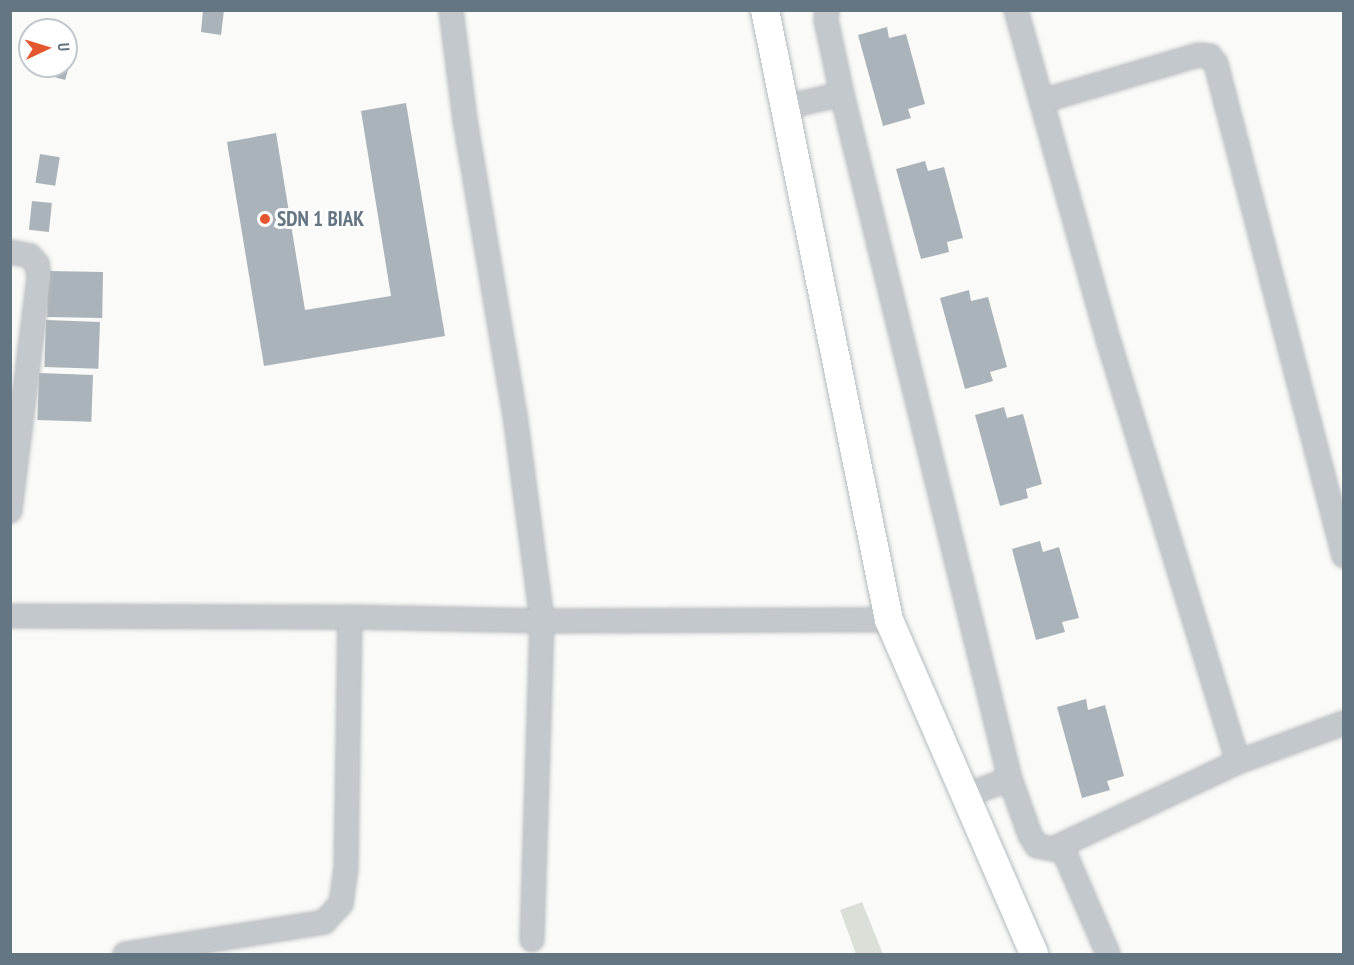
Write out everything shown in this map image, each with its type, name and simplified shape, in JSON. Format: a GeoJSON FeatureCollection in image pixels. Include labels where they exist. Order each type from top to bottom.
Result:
{"type":"FeatureCollection","features":[{"type":"Feature","properties":{"kind":"main road"},"geometry":{"type":"LineString","coordinates":[[765,10],[889,620],[1034,954]]}},
{"type":"Feature","properties":{"kind":"street"},"geometry":{"type":"LineString","coordinates":[[451,10],[465,120],[515,415],[542,621],[532,940]]}},
{"type":"Feature","properties":{"kind":"street"},"geometry":{"type":"LineString","coordinates":[[827,10],[826,20],[842,94],[927,432],[1010,779],[1030,835],[1037,846],[1053,849],[1062,847],[1238,762],[1344,723]]}},
{"type":"Feature","properties":{"kind":"street"},"geometry":{"type":"LineString","coordinates":[[1016,10],[1109,343],[1238,762]]}},
{"type":"Feature","properties":{"kind":"street"},"geometry":{"type":"LineString","coordinates":[[1042,101],[1198,55],[1210,56],[1216,64],[1344,556]]}},
{"type":"Feature","properties":{"kind":"street"},"geometry":{"type":"LineString","coordinates":[[785,107],[842,94]]}},
{"type":"Feature","properties":{"kind":"street"},"geometry":{"type":"LineString","coordinates":[[10,252],[30,256],[37,264],[39,277],[10,511]]}},
{"type":"Feature","properties":{"kind":"street"},"geometry":{"type":"LineString","coordinates":[[10,616],[350,617],[542,621],[889,620]]}},
{"type":"Feature","properties":{"kind":"street"},"geometry":{"type":"LineString","coordinates":[[125,954],[324,922],[341,904],[346,868],[350,617]]}},
{"type":"Feature","properties":{"kind":"street"},"geometry":{"type":"LineString","coordinates":[[964,796],[1010,779]]}},
{"type":"Feature","properties":{"kind":"street"},"geometry":{"type":"LineString","coordinates":[[1062,847],[1108,954]]}},
{"type":"Feature","properties":{"kind":"shaded area"},"geometry":{"type":"Polygon","coordinates":[[[862,902],[883,954],[856,954],[840,910],[862,902]]]}},
{"type":"Feature","properties":{"kind":"building"},"geometry":{"type":"Polygon","coordinates":[[[203,10],[224,10],[221,35],[201,32],[203,10]]]}},
{"type":"Feature","properties":{"kind":"building"},"geometry":{"type":"Polygon","coordinates":[[[887,27],[889,38],[906,34],[925,104],[908,109],[911,118],[883,126],[858,35],[887,27]]]}},
{"type":"Feature","properties":{"kind":"building","name":"SDN 1 BIAK"},"geometry":{"type":"Polygon","coordinates":[[[406,103],[445,336],[264,366],[227,142],[276,133],[305,310],[391,296],[361,111],[406,103]]]}},
{"type":"Feature","properties":{"kind":"building"},"geometry":{"type":"Polygon","coordinates":[[[40,154],[60,157],[55,186],[35,183],[40,154]]]}},
{"type":"Feature","properties":{"kind":"building"},"geometry":{"type":"Polygon","coordinates":[[[925,161],[928,171],[944,167],[963,238],[947,242],[949,252],[921,259],[896,169],[925,161]]]}},
{"type":"Feature","properties":{"kind":"building"},"geometry":{"type":"Polygon","coordinates":[[[32,201],[52,203],[49,232],[29,230],[32,201]]]}},
{"type":"Feature","properties":{"kind":"building"},"geometry":{"type":"Polygon","coordinates":[[[48,271],[103,272],[102,318],[47,317],[48,271]]]}},
{"type":"Feature","properties":{"kind":"building"},"geometry":{"type":"Polygon","coordinates":[[[969,290],[971,301],[988,297],[1007,367],[990,372],[993,381],[965,389],[940,298],[969,290]]]}},
{"type":"Feature","properties":{"kind":"building"},"geometry":{"type":"Polygon","coordinates":[[[46,320],[100,322],[98,369],[44,367],[46,320]]]}},
{"type":"Feature","properties":{"kind":"building"},"geometry":{"type":"Polygon","coordinates":[[[39,373],[93,375],[91,422],[37,420],[39,373]]]}},
{"type":"Feature","properties":{"kind":"building"},"geometry":{"type":"Polygon","coordinates":[[[1004,407],[1007,418],[1023,414],[1042,484],[1026,489],[1028,498],[1000,506],[975,415],[1004,407]]]}},
{"type":"Feature","properties":{"kind":"building"},"geometry":{"type":"Polygon","coordinates":[[[1040,541],[1043,552],[1059,547],[1079,618],[1062,622],[1065,632],[1036,640],[1012,549],[1040,541]]]}},
{"type":"Feature","properties":{"kind":"building"},"geometry":{"type":"Polygon","coordinates":[[[1086,699],[1088,710],[1105,705],[1124,776],[1107,781],[1110,790],[1082,798],[1057,707],[1086,699]]]}},
{"type":"Feature","properties":{"kind":"place","name":"SDN 1 BIAK"},"geometry":{"type":"Point","coordinates":[265,219]}}]}
